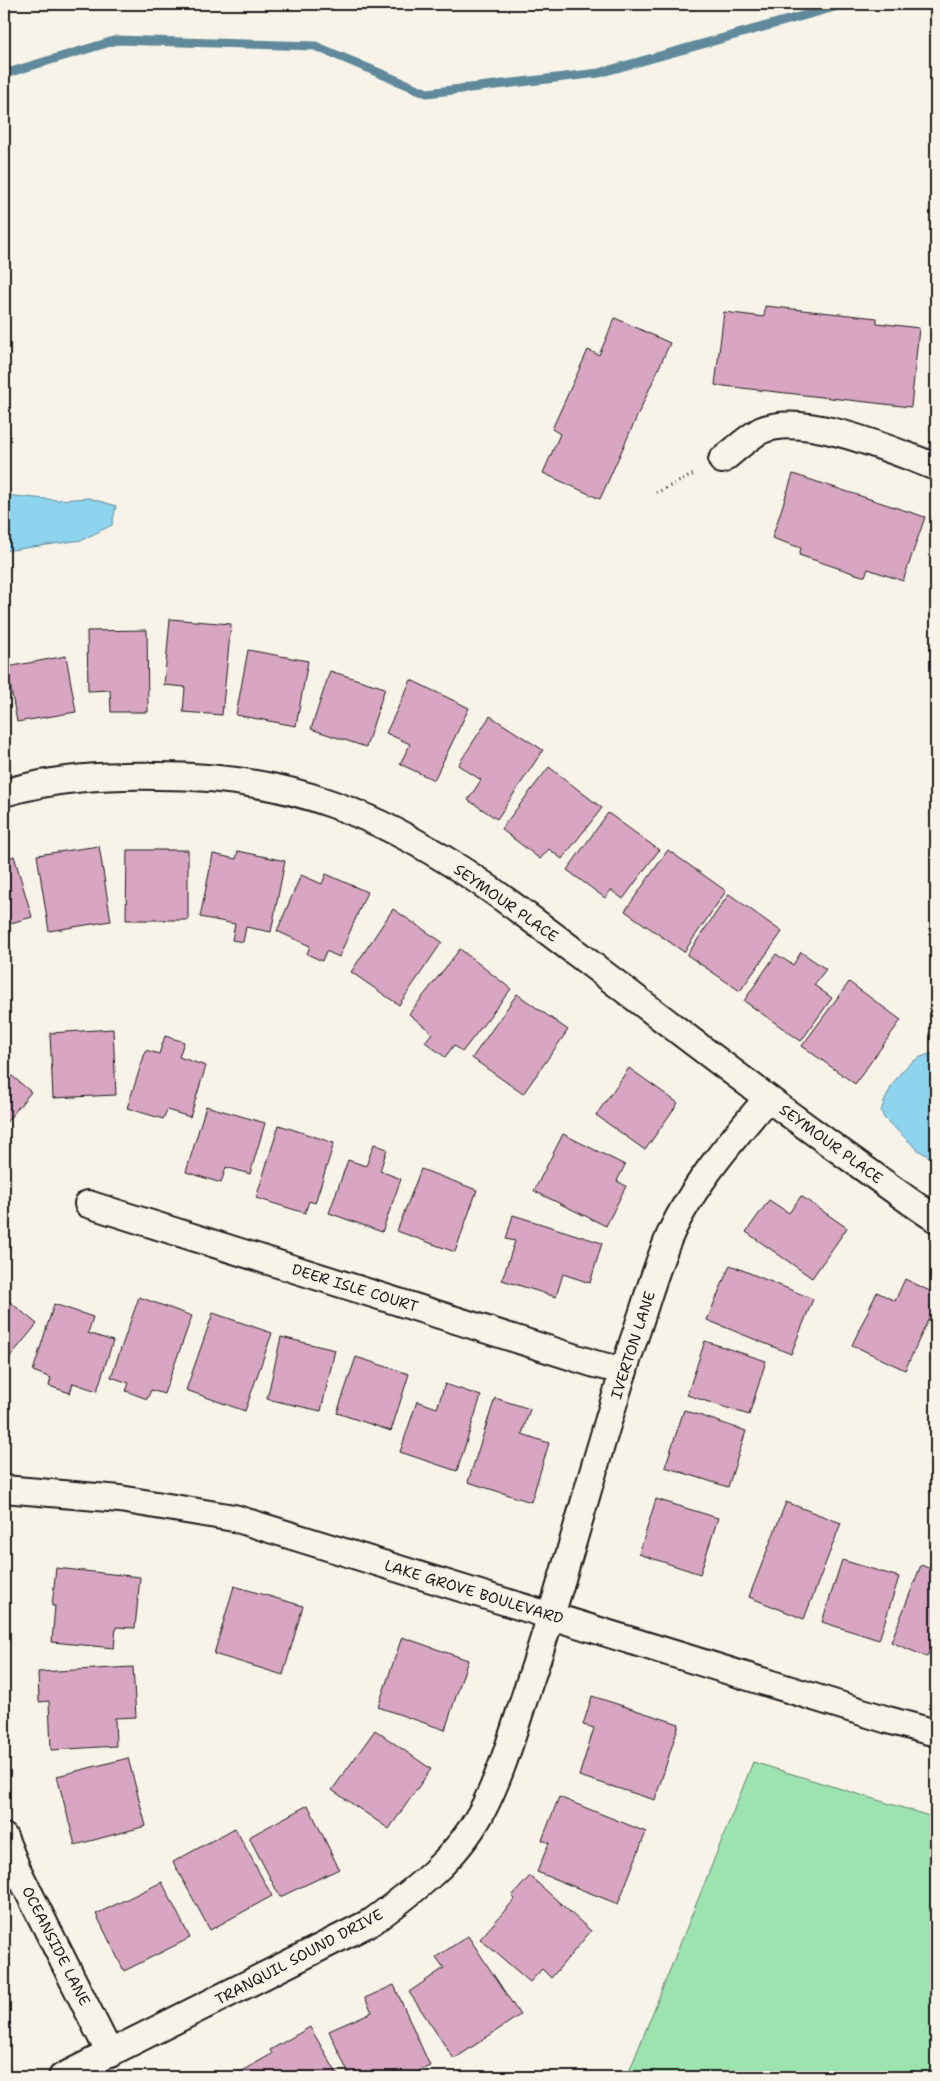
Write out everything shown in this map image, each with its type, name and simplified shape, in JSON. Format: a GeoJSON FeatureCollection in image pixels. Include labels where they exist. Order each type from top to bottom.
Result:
{"type":"FeatureCollection","features":[{"type":"Feature","properties":{"kind":"street"},"geometry":{"type":"LineString","coordinates":[[722,460],[762,430],[798,426],[843,433],[936,467]]}},
{"type":"Feature","properties":{"kind":"street","name":"SEYMOUR PLACE"},"geometry":{"type":"LineString","coordinates":[[4,793],[37,784],[78,778],[177,776],[211,778],[266,787],[332,804],[385,827],[477,879],[767,1099],[936,1219]]}},
{"type":"Feature","properties":{"kind":"street","name":"IVERTON LANE"},"geometry":{"type":"LineString","coordinates":[[552,1616],[624,1371],[670,1235],[689,1201],[740,1130],[767,1099]]}},
{"type":"Feature","properties":{"kind":"street","name":"DEER ISLE COURT"},"geometry":{"type":"LineString","coordinates":[[88,1204],[586,1361],[624,1371]]}},
{"type":"Feature","properties":{"kind":"street","name":"LAKE GROVE BOULEVARD"},"geometry":{"type":"LineString","coordinates":[[4,1489],[120,1499],[234,1518],[888,1720],[936,1732]]}},
{"type":"Feature","properties":{"kind":"street","name":"TRANQUIL SOUND DRIVE"},"geometry":{"type":"LineString","coordinates":[[62,2077],[373,1921],[438,1870],[481,1814],[495,1783],[552,1616]]}},
{"type":"Feature","properties":{"kind":"street","name":"OCEANSIDE LANE"},"geometry":{"type":"LineString","coordinates":[[4,1837],[17,1870],[110,2054]]}},
{"type":"Feature","properties":{"kind":"path"},"geometry":{"type":"LineString","coordinates":[[656,492],[722,460]]}},
{"type":"Feature","properties":{"kind":"green space"},"geometry":{"type":"Polygon","coordinates":[[[753,1762],[936,1818],[936,2077],[627,2077],[753,1762]]]}},
{"type":"Feature","properties":{"kind":"water"},"geometry":{"type":"Polygon","coordinates":[[[4,495],[57,500],[89,498],[116,506],[112,525],[82,540],[4,551],[4,495]]]}},
{"type":"Feature","properties":{"kind":"water"},"geometry":{"type":"Polygon","coordinates":[[[936,1053],[936,1161],[918,1150],[884,1118],[881,1111],[889,1091],[901,1073],[916,1060],[925,1055],[936,1053]]]}},
{"type":"Feature","properties":{"kind":"building"},"geometry":{"type":"Polygon","coordinates":[[[765,306],[877,318],[877,323],[919,328],[911,407],[715,385],[724,312],[764,317],[765,306]]]}},
{"type":"Feature","properties":{"kind":"building"},"geometry":{"type":"Polygon","coordinates":[[[615,318],[670,343],[600,499],[543,473],[560,434],[552,429],[588,350],[599,355],[615,318]]]}},
{"type":"Feature","properties":{"kind":"building"},"geometry":{"type":"Polygon","coordinates":[[[793,474],[925,517],[903,581],[868,569],[865,576],[862,576],[799,555],[801,548],[772,538],[793,474]]]}},
{"type":"Feature","properties":{"kind":"building"},"geometry":{"type":"Polygon","coordinates":[[[170,619],[231,624],[222,715],[183,712],[185,687],[164,685],[170,619]]]}},
{"type":"Feature","properties":{"kind":"building"},"geometry":{"type":"Polygon","coordinates":[[[147,630],[148,712],[111,712],[110,690],[88,691],[87,631],[147,630]]]}},
{"type":"Feature","properties":{"kind":"building"},"geometry":{"type":"Polygon","coordinates":[[[248,650],[308,661],[296,726],[236,715],[248,650]]]}},
{"type":"Feature","properties":{"kind":"building"},"geometry":{"type":"Polygon","coordinates":[[[66,656],[76,712],[17,722],[7,667],[66,656]]]}},
{"type":"Feature","properties":{"kind":"building"},"geometry":{"type":"Polygon","coordinates":[[[330,671],[385,688],[366,747],[311,729],[330,671]]]}},
{"type":"Feature","properties":{"kind":"building"},"geometry":{"type":"Polygon","coordinates":[[[411,680],[469,708],[434,780],[400,764],[410,744],[386,733],[411,680]]]}},
{"type":"Feature","properties":{"kind":"building"},"geometry":{"type":"Polygon","coordinates":[[[490,716],[543,750],[497,819],[468,800],[481,780],[458,765],[490,716]]]}},
{"type":"Feature","properties":{"kind":"building"},"geometry":{"type":"Polygon","coordinates":[[[549,767],[602,808],[562,859],[549,849],[540,859],[501,829],[549,767]]]}},
{"type":"Feature","properties":{"kind":"building"},"geometry":{"type":"Polygon","coordinates":[[[608,813],[659,850],[623,899],[611,890],[605,898],[567,870],[608,813]]]}},
{"type":"Feature","properties":{"kind":"building"},"geometry":{"type":"Polygon","coordinates":[[[99,846],[111,921],[49,931],[37,855],[99,846]]]}},
{"type":"Feature","properties":{"kind":"building"},"geometry":{"type":"Polygon","coordinates":[[[127,850],[188,850],[188,920],[126,920],[127,850]]]}},
{"type":"Feature","properties":{"kind":"building"},"geometry":{"type":"Polygon","coordinates":[[[668,850],[726,891],[684,952],[625,911],[668,850]]]}},
{"type":"Feature","properties":{"kind":"building"},"geometry":{"type":"Polygon","coordinates":[[[238,851],[285,861],[271,932],[246,927],[243,942],[232,940],[235,924],[200,917],[213,854],[236,859],[238,851]]]}},
{"type":"Feature","properties":{"kind":"building"},"geometry":{"type":"Polygon","coordinates":[[[14,856],[32,917],[4,925],[4,860],[14,856]]]}},
{"type":"Feature","properties":{"kind":"building"},"geometry":{"type":"Polygon","coordinates":[[[326,874],[367,892],[339,957],[326,951],[322,961],[307,954],[310,946],[277,931],[301,875],[322,884],[326,874]]]}},
{"type":"Feature","properties":{"kind":"building"},"geometry":{"type":"Polygon","coordinates":[[[729,894],[782,932],[740,991],[687,955],[729,894]]]}},
{"type":"Feature","properties":{"kind":"building"},"geometry":{"type":"Polygon","coordinates":[[[393,909],[442,942],[399,1005],[351,972],[393,909]]]}},
{"type":"Feature","properties":{"kind":"building"},"geometry":{"type":"Polygon","coordinates":[[[460,949],[511,989],[462,1052],[454,1045],[445,1057],[425,1042],[432,1033],[409,1014],[460,949]]]}},
{"type":"Feature","properties":{"kind":"building"},"geometry":{"type":"Polygon","coordinates":[[[801,952],[826,969],[814,985],[832,998],[801,1041],[744,1001],[776,954],[793,965],[801,952]]]}},
{"type":"Feature","properties":{"kind":"building"},"geometry":{"type":"Polygon","coordinates":[[[849,982],[901,1020],[855,1084],[802,1046],[849,982]]]}},
{"type":"Feature","properties":{"kind":"building"},"geometry":{"type":"Polygon","coordinates":[[[517,994],[568,1030],[523,1094],[472,1058],[517,994]]]}},
{"type":"Feature","properties":{"kind":"building"},"geometry":{"type":"Polygon","coordinates":[[[113,1029],[116,1095],[53,1098],[50,1033],[113,1029]]]}},
{"type":"Feature","properties":{"kind":"building"},"geometry":{"type":"Polygon","coordinates":[[[165,1036],[184,1042],[179,1057],[206,1066],[190,1117],[167,1110],[163,1119],[127,1108],[146,1050],[159,1054],[165,1036]]]}},
{"type":"Feature","properties":{"kind":"building"},"geometry":{"type":"Polygon","coordinates":[[[629,1068],[678,1103],[645,1150],[596,1115],[629,1068]]]}},
{"type":"Feature","properties":{"kind":"building"},"geometry":{"type":"Polygon","coordinates":[[[4,1069],[31,1092],[4,1125],[4,1069]]]}},
{"type":"Feature","properties":{"kind":"building"},"geometry":{"type":"Polygon","coordinates":[[[206,1106],[265,1123],[250,1174],[226,1167],[221,1183],[186,1172],[206,1106]]]}},
{"type":"Feature","properties":{"kind":"building"},"geometry":{"type":"Polygon","coordinates":[[[279,1125],[334,1143],[315,1203],[309,1201],[305,1213],[256,1198],[279,1125]]]}},
{"type":"Feature","properties":{"kind":"building"},"geometry":{"type":"Polygon","coordinates":[[[563,1134],[625,1165],[617,1181],[626,1186],[606,1226],[534,1191],[563,1134]]]}},
{"type":"Feature","properties":{"kind":"building"},"geometry":{"type":"Polygon","coordinates":[[[374,1144],[387,1149],[380,1171],[401,1179],[382,1232],[329,1213],[348,1160],[366,1166],[374,1144]]]}},
{"type":"Feature","properties":{"kind":"building"},"geometry":{"type":"Polygon","coordinates":[[[421,1169],[477,1190],[455,1252],[397,1231],[421,1169]]]}},
{"type":"Feature","properties":{"kind":"building"},"geometry":{"type":"Polygon","coordinates":[[[801,1196],[847,1228],[812,1278],[746,1232],[769,1200],[789,1213],[801,1196]]]}},
{"type":"Feature","properties":{"kind":"building"},"geometry":{"type":"Polygon","coordinates":[[[513,1215],[602,1243],[590,1283],[563,1274],[556,1297],[502,1280],[515,1241],[506,1239],[513,1215]]]}},
{"type":"Feature","properties":{"kind":"building"},"geometry":{"type":"Polygon","coordinates":[[[730,1265],[813,1299],[791,1354],[707,1320],[730,1265]]]}},
{"type":"Feature","properties":{"kind":"building"},"geometry":{"type":"Polygon","coordinates":[[[905,1279],[936,1294],[936,1303],[905,1370],[852,1345],[877,1292],[895,1301],[905,1279]]]}},
{"type":"Feature","properties":{"kind":"building"},"geometry":{"type":"Polygon","coordinates":[[[4,1297],[37,1324],[4,1364],[4,1297]]]}},
{"type":"Feature","properties":{"kind":"building"},"geometry":{"type":"Polygon","coordinates":[[[139,1297],[192,1316],[164,1394],[151,1390],[147,1399],[126,1391],[129,1383],[111,1377],[139,1297]]]}},
{"type":"Feature","properties":{"kind":"building"},"geometry":{"type":"Polygon","coordinates":[[[54,1304],[93,1317],[88,1333],[113,1341],[97,1391],[73,1383],[70,1393],[49,1386],[51,1378],[33,1371],[54,1304]]]}},
{"type":"Feature","properties":{"kind":"building"},"geometry":{"type":"Polygon","coordinates":[[[213,1313],[272,1333],[245,1411],[186,1390],[213,1313]]]}},
{"type":"Feature","properties":{"kind":"building"},"geometry":{"type":"Polygon","coordinates":[[[281,1337],[335,1350],[321,1411],[267,1399],[281,1337]]]}},
{"type":"Feature","properties":{"kind":"building"},"geometry":{"type":"Polygon","coordinates":[[[705,1341],[766,1361],[749,1415],[687,1395],[705,1341]]]}},
{"type":"Feature","properties":{"kind":"building"},"geometry":{"type":"Polygon","coordinates":[[[356,1357],[409,1374],[391,1431],[337,1413],[356,1357]]]}},
{"type":"Feature","properties":{"kind":"building"},"geometry":{"type":"Polygon","coordinates":[[[445,1384],[481,1396],[457,1471],[400,1452],[417,1401],[437,1408],[445,1384]]]}},
{"type":"Feature","properties":{"kind":"building"},"geometry":{"type":"Polygon","coordinates":[[[495,1398],[530,1409],[522,1434],[549,1443],[531,1502],[468,1482],[495,1398]]]}},
{"type":"Feature","properties":{"kind":"building"},"geometry":{"type":"Polygon","coordinates":[[[684,1410],[746,1431],[728,1487],[665,1467],[684,1410]]]}},
{"type":"Feature","properties":{"kind":"building"},"geometry":{"type":"Polygon","coordinates":[[[656,1499],[718,1518],[700,1574],[639,1554],[656,1499]]]}},
{"type":"Feature","properties":{"kind":"building"},"geometry":{"type":"Polygon","coordinates":[[[786,1502],[841,1523],[804,1619],[749,1597],[786,1502]]]}},
{"type":"Feature","properties":{"kind":"building"},"geometry":{"type":"Polygon","coordinates":[[[842,1560],[899,1577],[879,1640],[822,1622],[842,1560]]]}},
{"type":"Feature","properties":{"kind":"building"},"geometry":{"type":"Polygon","coordinates":[[[921,1565],[936,1571],[936,1634],[927,1657],[891,1642],[921,1565]]]}},
{"type":"Feature","properties":{"kind":"building"},"geometry":{"type":"Polygon","coordinates":[[[56,1568],[140,1577],[135,1628],[116,1627],[114,1648],[52,1642],[55,1606],[52,1606],[56,1568]]]}},
{"type":"Feature","properties":{"kind":"building"},"geometry":{"type":"Polygon","coordinates":[[[234,1586],[303,1606],[283,1675],[214,1654],[234,1586]]]}},
{"type":"Feature","properties":{"kind":"building"},"geometry":{"type":"Polygon","coordinates":[[[402,1637],[468,1660],[445,1730],[378,1707],[402,1637]]]}},
{"type":"Feature","properties":{"kind":"building"},"geometry":{"type":"Polygon","coordinates":[[[133,1667],[136,1717],[115,1718],[116,1746],[51,1750],[49,1701],[39,1702],[38,1672],[133,1667]]]}},
{"type":"Feature","properties":{"kind":"building"},"geometry":{"type":"Polygon","coordinates":[[[592,1696],[679,1724],[655,1800],[579,1776],[594,1728],[583,1725],[592,1696]]]}},
{"type":"Feature","properties":{"kind":"building"},"geometry":{"type":"Polygon","coordinates":[[[375,1730],[431,1769],[389,1829],[332,1790],[375,1730]]]}},
{"type":"Feature","properties":{"kind":"building"},"geometry":{"type":"Polygon","coordinates":[[[128,1758],[146,1826],[75,1845],[57,1776],[128,1758]]]}},
{"type":"Feature","properties":{"kind":"building"},"geometry":{"type":"Polygon","coordinates":[[[559,1797],[646,1832],[618,1904],[537,1872],[549,1843],[542,1840],[559,1797]]]}},
{"type":"Feature","properties":{"kind":"building"},"geometry":{"type":"Polygon","coordinates":[[[308,1805],[339,1869],[280,1897],[249,1837],[308,1805]]]}},
{"type":"Feature","properties":{"kind":"building"},"geometry":{"type":"Polygon","coordinates":[[[235,1828],[272,1896],[210,1930],[173,1862],[235,1828]]]}},
{"type":"Feature","properties":{"kind":"building"},"geometry":{"type":"Polygon","coordinates":[[[530,1876],[591,1931],[551,1978],[542,1969],[530,1982],[480,1939],[515,1899],[512,1896],[530,1876]]]}},
{"type":"Feature","properties":{"kind":"building"},"geometry":{"type":"Polygon","coordinates":[[[162,1882],[190,1938],[124,1971],[96,1914],[162,1882]]]}},
{"type":"Feature","properties":{"kind":"building"},"geometry":{"type":"Polygon","coordinates":[[[468,1936],[520,2015],[454,2059],[409,1992],[444,1968],[436,1957],[468,1936]]]}},
{"type":"Feature","properties":{"kind":"building"},"geometry":{"type":"Polygon","coordinates":[[[394,1985],[430,2066],[405,2077],[350,2077],[329,2031],[372,2012],[365,1998],[394,1985]]]}},
{"type":"Feature","properties":{"kind":"building"},"geometry":{"type":"Polygon","coordinates":[[[310,2027],[339,2077],[238,2077],[236,2074],[272,2054],[270,2050],[310,2027]]]}},
{"type":"Feature","properties":{"kind":"waterway"},"geometry":{"type":"LineString","coordinates":[[4,74],[117,40],[315,46],[427,93],[599,73],[845,4]]}}]}
